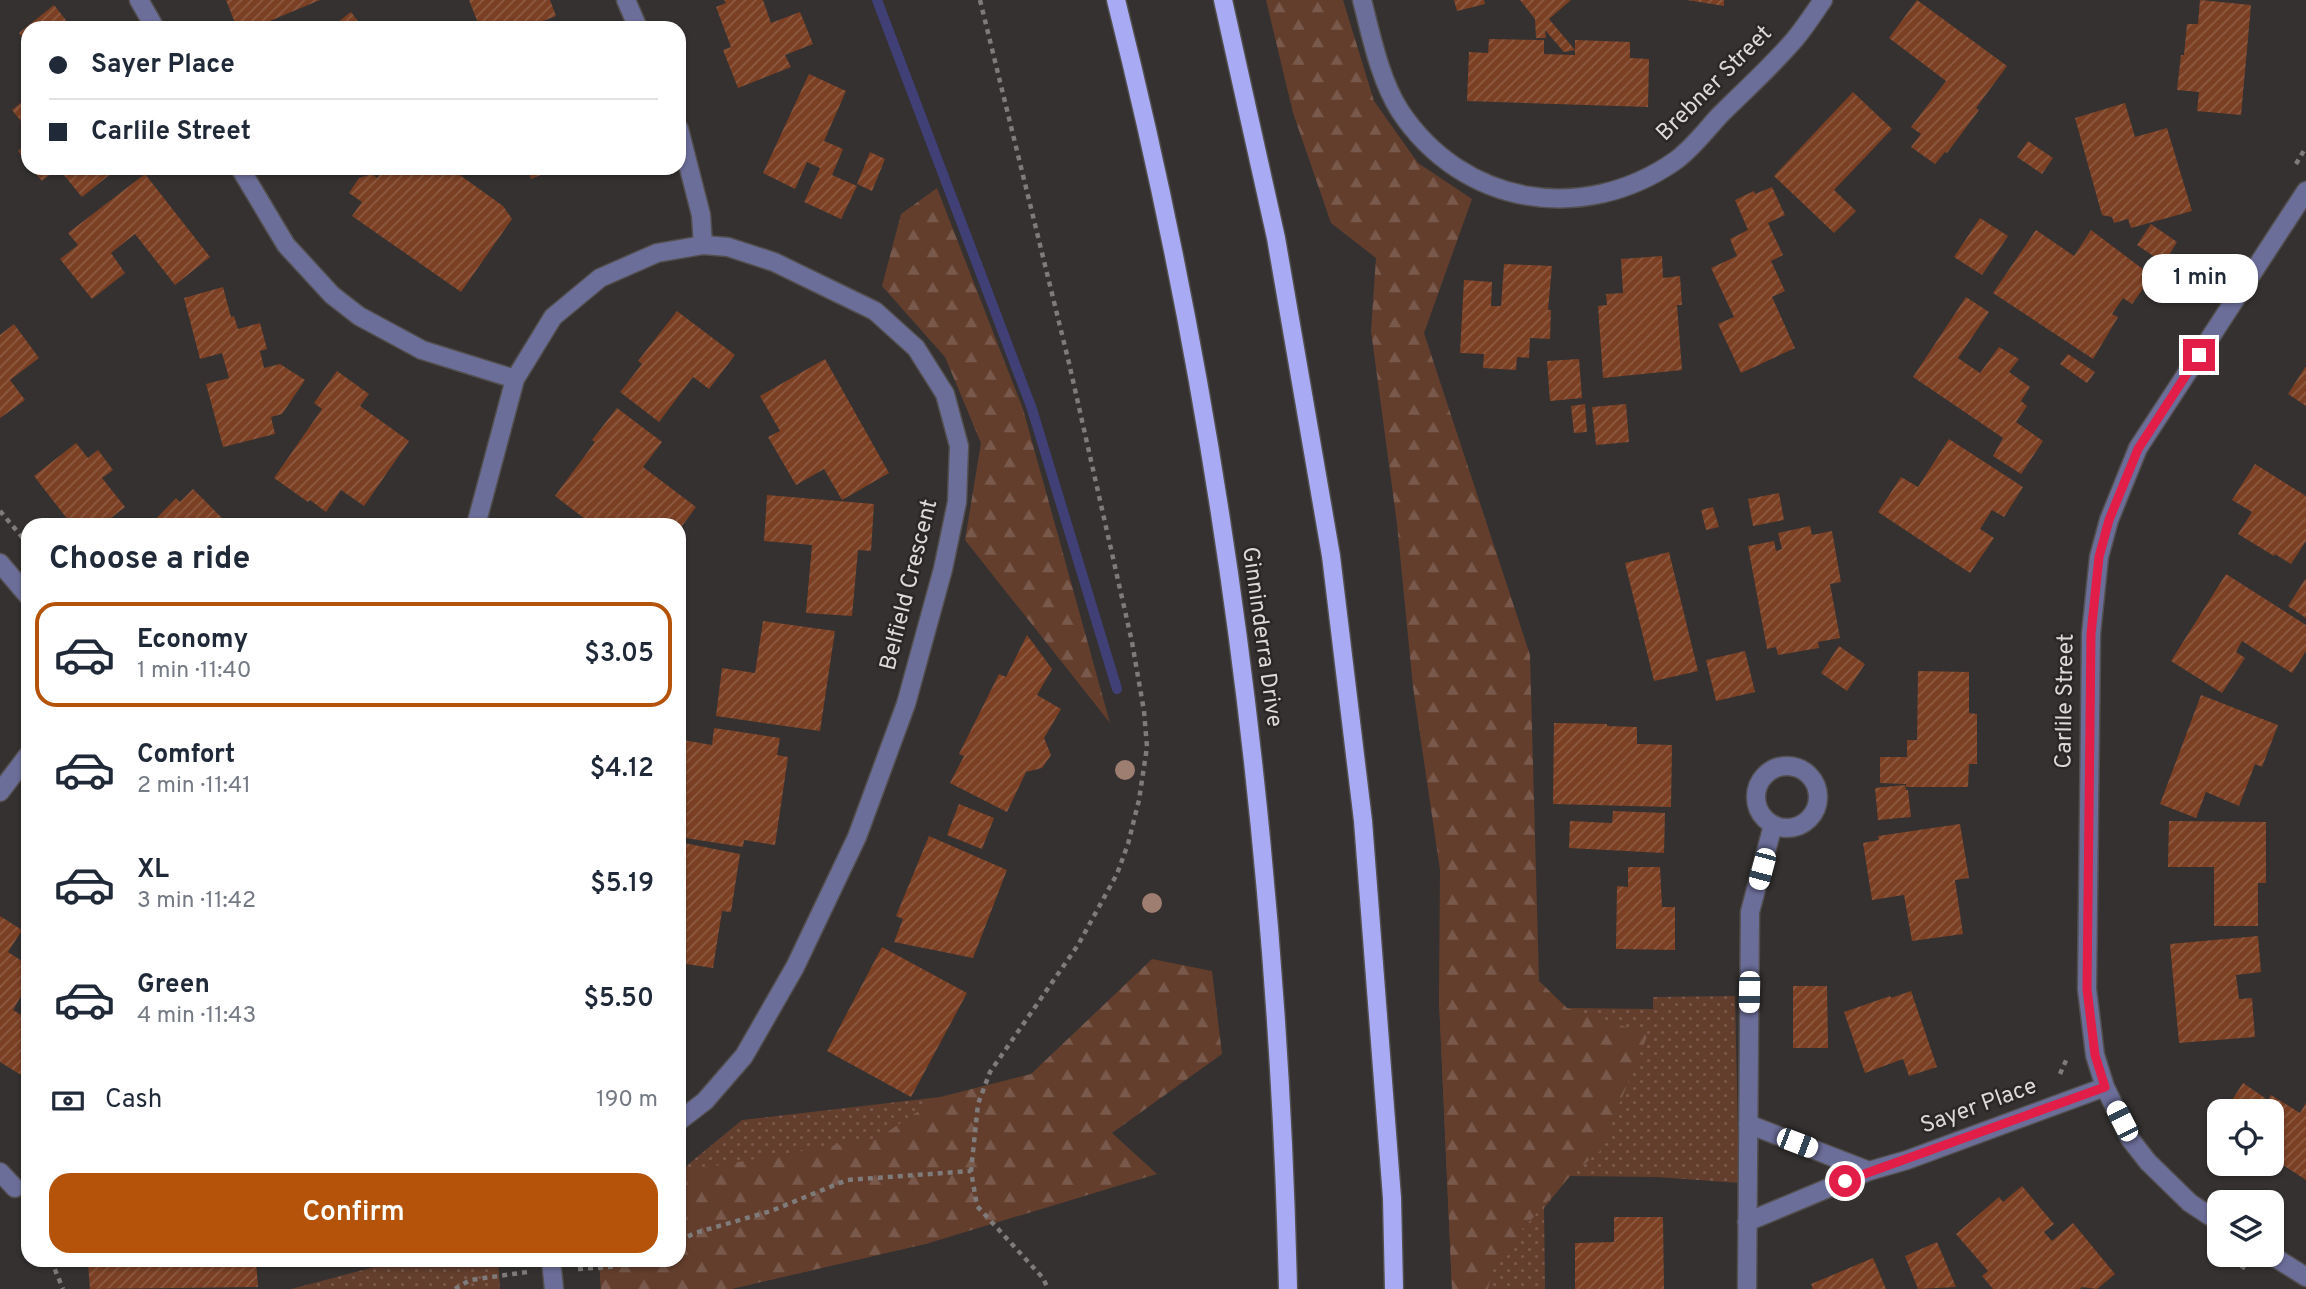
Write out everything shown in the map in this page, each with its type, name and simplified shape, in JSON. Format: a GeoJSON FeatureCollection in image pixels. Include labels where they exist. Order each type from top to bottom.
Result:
{"type":"FeatureCollection","features":[{"type":"Feature","properties":{"kind":"main road","name":"Ginninderra Drive"},"geometry":{"type":"LineString","coordinates":[[1116,0],[1171,242],[1229,580],[1258,803],[1276,997],[1288,1289]]}},
{"type":"Feature","properties":{"kind":"main road"},"geometry":{"type":"LineString","coordinates":[[1223,0],[1276,238],[1331,556],[1363,821],[1392,1198],[1394,1289]]}},
{"type":"Feature","properties":{"kind":"street"},"geometry":{"type":"LineString","coordinates":[[139,0],[152,21]]}},
{"type":"Feature","properties":{"kind":"street"},"geometry":{"type":"LineString","coordinates":[[626,0],[635,21]]}},
{"type":"Feature","properties":{"kind":"street","name":"Brebner Street"},"geometry":{"type":"LineString","coordinates":[[1362,0],[1378,58],[1398,108],[1414,130],[1452,166],[1500,190],[1552,200],[1605,194],[1631,186],[1677,160],[1795,38],[1823,0]]}},
{"type":"Feature","properties":{"kind":"street"},"geometry":{"type":"LineString","coordinates":[[686,156],[701,215],[703,245]]}},
{"type":"Feature","properties":{"kind":"street"},"geometry":{"type":"LineString","coordinates":[[244,175],[286,245],[332,295],[359,316],[422,349],[515,379]]}},
{"type":"Feature","properties":{"kind":"street","name":"Carlile Street"},"geometry":{"type":"LineString","coordinates":[[2207,1214],[2190,1203],[2148,1162],[2130,1139],[2105,1087],[2095,1055],[2087,989],[2091,634],[2099,557],[2109,520],[2138,449],[2306,191]]}},
{"type":"Feature","properties":{"kind":"street","name":"Belfield Crescent"},"geometry":{"type":"LineString","coordinates":[[477,518],[515,379],[553,317],[600,278],[657,253],[703,245],[728,247],[774,262],[874,311],[916,348],[945,394],[959,446],[957,502],[943,569],[906,704],[857,837],[795,967],[744,1056],[705,1101],[686,1116]]}},
{"type":"Feature","properties":{"kind":"street"},"geometry":{"type":"LineString","coordinates":[[0,563],[21,588]]}},
{"type":"Feature","properties":{"kind":"street"},"geometry":{"type":"LineString","coordinates":[[0,792],[21,764]]}},
{"type":"Feature","properties":{"kind":"street"},"geometry":{"type":"LineString","coordinates":[[1747,1289],[1750,912],[1773,825]]}},
{"type":"Feature","properties":{"kind":"street","name":"Sayer Place"},"geometry":{"type":"LineString","coordinates":[[1748,1222],[1869,1171],[2105,1087]]}},
{"type":"Feature","properties":{"kind":"street"},"geometry":{"type":"LineString","coordinates":[[1748,1124],[1869,1171]]}},
{"type":"Feature","properties":{"kind":"street"},"geometry":{"type":"LineString","coordinates":[[0,1172],[15,1188]]}},
{"type":"Feature","properties":{"kind":"street"},"geometry":{"type":"LineString","coordinates":[[2284,1264],[2306,1277]]}},
{"type":"Feature","properties":{"kind":"street"},"geometry":{"type":"LineString","coordinates":[[552,1267],[555,1289]]}},
{"type":"Feature","properties":{"kind":"path"},"geometry":{"type":"LineString","coordinates":[[980,0],[1069,363],[1132,642],[1144,711],[1147,747],[1139,800],[1117,874],[1078,945],[990,1072],[978,1104],[971,1171],[977,1206],[1043,1278],[1048,1289]]}},
{"type":"Feature","properties":{"kind":"path"},"geometry":{"type":"LineString","coordinates":[[2294,168],[2306,147]]}},
{"type":"Feature","properties":{"kind":"path"},"geometry":{"type":"LineString","coordinates":[[0,511],[21,536]]}},
{"type":"Feature","properties":{"kind":"path"},"geometry":{"type":"LineString","coordinates":[[2050,1107],[2042,1089],[2057,1080],[2069,1055]]}},
{"type":"Feature","properties":{"kind":"path"},"geometry":{"type":"LineString","coordinates":[[686,1238],[771,1211],[847,1180],[971,1171]]}},
{"type":"Feature","properties":{"kind":"path"},"geometry":{"type":"LineString","coordinates":[[54,1267],[63,1289]]}},
{"type":"Feature","properties":{"kind":"path"},"geometry":{"type":"LineString","coordinates":[[454,1289],[470,1280],[505,1274]]}},
{"type":"Feature","properties":{"kind":"green space"},"geometry":{"type":"Polygon","coordinates":[[[1266,0],[1343,0],[1374,101],[1418,163],[1472,199],[1424,333],[1530,655],[1539,981],[1567,1008],[1648,1034],[1600,1151],[1570,1176],[1496,1259],[1488,1289],[1452,1289],[1439,999],[1440,870],[1413,687],[1397,524],[1371,331],[1376,258],[1331,223],[1293,113],[1266,0]]]}},
{"type":"Feature","properties":{"kind":"green space"},"geometry":{"type":"Polygon","coordinates":[[[937,188],[1023,409],[1110,723],[965,540],[981,443],[945,357],[882,286],[901,214],[937,188]]]}},
{"type":"Feature","properties":{"kind":"green space"},"geometry":{"type":"Polygon","coordinates":[[[1152,959],[1212,971],[1222,1054],[1112,1133],[1157,1174],[929,1243],[731,1289],[601,1289],[599,1267],[686,1267],[686,1171],[878,1138],[940,1097],[1031,1074],[1152,959]]]}},
{"type":"Feature","properties":{"kind":"green space"},"geometry":{"type":"Polygon","coordinates":[[[1735,996],[1739,1183],[1657,1177],[1570,1176],[1544,1208],[1545,1289],[1452,1289],[1439,999],[1567,1008],[1653,1009],[1653,997],[1735,996]]]}},
{"type":"Feature","properties":{"kind":"green space"},"geometry":{"type":"Polygon","coordinates":[[[940,1097],[929,1243],[731,1289],[601,1289],[599,1267],[686,1267],[686,1166],[742,1120],[940,1097]]]}},
{"type":"Feature","properties":{"kind":"green space"},"geometry":{"type":"Polygon","coordinates":[[[374,1267],[498,1267],[500,1289],[291,1289],[374,1267]]]}},
{"type":"Feature","properties":{"kind":"building"},"geometry":{"type":"Polygon","coordinates":[[[226,0],[320,0],[270,21],[234,21],[226,0]]]}},
{"type":"Feature","properties":{"kind":"building"},"geometry":{"type":"Polygon","coordinates":[[[469,0],[550,0],[556,16],[543,21],[477,21],[469,0]]]}},
{"type":"Feature","properties":{"kind":"building"},"geometry":{"type":"Polygon","coordinates":[[[724,0],[763,0],[771,23],[800,12],[813,44],[785,55],[791,67],[738,88],[723,50],[731,47],[716,7],[726,3],[724,0]]]}},
{"type":"Feature","properties":{"kind":"building"},"geometry":{"type":"Polygon","coordinates":[[[1454,0],[1484,0],[1485,4],[1457,11],[1454,0]]]}},
{"type":"Feature","properties":{"kind":"building"},"geometry":{"type":"Polygon","coordinates":[[[1520,0],[1571,0],[1549,19],[1575,50],[1564,52],[1545,30],[1546,38],[1536,38],[1535,19],[1520,0]]]}},
{"type":"Feature","properties":{"kind":"building"},"geometry":{"type":"Polygon","coordinates":[[[1687,0],[1724,0],[1724,6],[1687,0]]]}},
{"type":"Feature","properties":{"kind":"building"},"geometry":{"type":"Polygon","coordinates":[[[1917,0],[2007,66],[1976,108],[1979,110],[1947,153],[1935,164],[1911,147],[1921,134],[1911,127],[1946,81],[1889,38],[1917,0]]]}},
{"type":"Feature","properties":{"kind":"building"},"geometry":{"type":"Polygon","coordinates":[[[2200,0],[2251,5],[2241,115],[2197,111],[2199,92],[2177,90],[2187,24],[2198,24],[2200,0]]]}},
{"type":"Feature","properties":{"kind":"building"},"geometry":{"type":"Polygon","coordinates":[[[54,5],[67,21],[34,21],[54,5]]]}},
{"type":"Feature","properties":{"kind":"building"},"geometry":{"type":"Polygon","coordinates":[[[351,12],[358,21],[339,21],[351,12]]]}},
{"type":"Feature","properties":{"kind":"building"},"geometry":{"type":"Polygon","coordinates":[[[1489,39],[1544,40],[1544,54],[1575,55],[1575,40],[1630,42],[1630,58],[1649,59],[1648,107],[1467,101],[1469,52],[1488,53],[1489,39]]]}},
{"type":"Feature","properties":{"kind":"building"},"geometry":{"type":"Polygon","coordinates":[[[809,74],[846,91],[824,141],[843,149],[832,175],[857,186],[841,219],[804,202],[820,168],[807,162],[795,189],[763,173],[809,74]]]}},
{"type":"Feature","properties":{"kind":"building"},"geometry":{"type":"Polygon","coordinates":[[[1853,92],[1892,129],[1834,190],[1856,211],[1834,233],[1774,176],[1853,92]]]}},
{"type":"Feature","properties":{"kind":"building"},"geometry":{"type":"Polygon","coordinates":[[[21,103],[21,121],[12,110],[21,103]]]}},
{"type":"Feature","properties":{"kind":"building"},"geometry":{"type":"Polygon","coordinates":[[[2125,103],[2135,137],[2167,128],[2192,211],[2131,228],[2128,219],[2114,223],[2112,217],[2102,215],[2075,118],[2125,103]]]}},
{"type":"Feature","properties":{"kind":"building"},"geometry":{"type":"Polygon","coordinates":[[[2028,141],[2053,158],[2042,174],[2017,157],[2028,141]]]}},
{"type":"Feature","properties":{"kind":"building"},"geometry":{"type":"Polygon","coordinates":[[[870,152],[885,159],[872,191],[857,184],[870,152]]]}},
{"type":"Feature","properties":{"kind":"building"},"geometry":{"type":"Polygon","coordinates":[[[37,175],[49,175],[42,181],[37,175]]]}},
{"type":"Feature","properties":{"kind":"building"},"geometry":{"type":"Polygon","coordinates":[[[64,175],[109,175],[82,197],[64,175]]]}},
{"type":"Feature","properties":{"kind":"building"},"geometry":{"type":"Polygon","coordinates":[[[146,175],[210,257],[175,285],[135,234],[111,253],[125,273],[92,299],[60,259],[78,245],[68,233],[146,175]]]}},
{"type":"Feature","properties":{"kind":"building"},"geometry":{"type":"Polygon","coordinates":[[[373,175],[377,178],[379,175],[460,175],[503,206],[512,219],[461,292],[352,216],[362,202],[349,193],[359,178],[373,175]]]}},
{"type":"Feature","properties":{"kind":"building"},"geometry":{"type":"Polygon","coordinates":[[[1772,187],[1785,215],[1768,223],[1783,255],[1771,261],[1785,291],[1772,297],[1795,348],[1741,373],[1718,324],[1734,317],[1711,268],[1737,256],[1730,239],[1748,230],[1735,200],[1754,191],[1755,194],[1772,187]]]}},
{"type":"Feature","properties":{"kind":"building"},"geometry":{"type":"Polygon","coordinates":[[[1980,218],[2008,236],[1982,275],[1954,257],[1980,218]]]}},
{"type":"Feature","properties":{"kind":"building"},"geometry":{"type":"Polygon","coordinates":[[[2151,224],[2177,242],[2164,263],[2137,245],[2151,224]]]}},
{"type":"Feature","properties":{"kind":"building"},"geometry":{"type":"Polygon","coordinates":[[[2036,230],[2074,256],[2091,230],[2152,276],[2132,304],[2123,298],[2112,314],[2118,317],[2093,359],[1993,293],[2036,230]]]}},
{"type":"Feature","properties":{"kind":"building"},"geometry":{"type":"Polygon","coordinates":[[[1662,256],[1663,278],[1680,276],[1682,305],[1677,305],[1682,370],[1603,378],[1598,306],[1607,305],[1606,294],[1623,293],[1621,259],[1662,256]]]}},
{"type":"Feature","properties":{"kind":"building"},"geometry":{"type":"Polygon","coordinates":[[[1504,264],[1552,266],[1548,310],[1551,310],[1550,339],[1530,338],[1529,358],[1517,357],[1516,370],[1483,368],[1484,354],[1460,353],[1464,280],[1492,282],[1491,306],[1501,306],[1504,264]]]}},
{"type":"Feature","properties":{"kind":"building"},"geometry":{"type":"Polygon","coordinates":[[[223,287],[231,317],[234,316],[238,329],[260,323],[267,349],[260,351],[264,368],[280,364],[305,380],[282,414],[271,417],[275,434],[223,447],[206,384],[229,378],[222,353],[200,359],[184,298],[223,287]]]}},
{"type":"Feature","properties":{"kind":"building"},"geometry":{"type":"Polygon","coordinates":[[[1966,297],[1989,312],[1958,358],[1980,373],[1999,347],[2019,359],[2009,372],[2030,387],[2021,401],[2027,406],[2016,422],[2043,441],[2021,474],[1993,456],[2003,438],[1913,377],[1966,297]]]}},
{"type":"Feature","properties":{"kind":"building"},"geometry":{"type":"Polygon","coordinates":[[[677,311],[735,355],[709,389],[693,377],[659,422],[620,392],[642,364],[638,361],[677,311]]]}},
{"type":"Feature","properties":{"kind":"building"},"geometry":{"type":"Polygon","coordinates":[[[14,324],[39,358],[10,380],[25,400],[0,418],[0,335],[14,324]]]}},
{"type":"Feature","properties":{"kind":"building"},"geometry":{"type":"Polygon","coordinates":[[[2068,354],[2095,372],[2087,383],[2060,364],[2068,354]]]}},
{"type":"Feature","properties":{"kind":"building"},"geometry":{"type":"Polygon","coordinates":[[[825,359],[889,473],[842,500],[824,469],[796,485],[768,437],[780,431],[760,396],[825,359]]]}},
{"type":"Feature","properties":{"kind":"building"},"geometry":{"type":"Polygon","coordinates":[[[1579,359],[1582,398],[1550,401],[1547,361],[1579,359]]]}},
{"type":"Feature","properties":{"kind":"building"},"geometry":{"type":"Polygon","coordinates":[[[2306,366],[2306,406],[2288,394],[2306,366]]]}},
{"type":"Feature","properties":{"kind":"building"},"geometry":{"type":"Polygon","coordinates":[[[337,371],[369,394],[360,406],[409,441],[364,506],[341,490],[326,512],[274,478],[322,409],[314,403],[337,371]]]}},
{"type":"Feature","properties":{"kind":"building"},"geometry":{"type":"Polygon","coordinates":[[[1585,404],[1587,432],[1574,433],[1571,406],[1585,404]]]}},
{"type":"Feature","properties":{"kind":"building"},"geometry":{"type":"Polygon","coordinates":[[[1626,404],[1629,442],[1596,445],[1592,407],[1626,404]]]}},
{"type":"Feature","properties":{"kind":"building"},"geometry":{"type":"Polygon","coordinates":[[[617,408],[662,442],[643,467],[696,507],[686,521],[686,518],[584,518],[555,496],[595,442],[592,440],[617,408]]]}},
{"type":"Feature","properties":{"kind":"building"},"geometry":{"type":"Polygon","coordinates":[[[1949,439],[2023,487],[2004,517],[1992,510],[1980,529],[1994,538],[1970,573],[1878,512],[1901,477],[1918,487],[1949,439]]]}},
{"type":"Feature","properties":{"kind":"building"},"geometry":{"type":"Polygon","coordinates":[[[76,443],[88,458],[98,450],[113,470],[102,478],[125,507],[111,518],[67,518],[34,476],[76,443]]]}},
{"type":"Feature","properties":{"kind":"building"},"geometry":{"type":"Polygon","coordinates":[[[2255,464],[2306,496],[2306,541],[2291,564],[2238,534],[2252,512],[2232,500],[2255,464]]]}},
{"type":"Feature","properties":{"kind":"building"},"geometry":{"type":"Polygon","coordinates":[[[193,489],[222,518],[157,518],[176,498],[180,502],[193,489]]]}},
{"type":"Feature","properties":{"kind":"building"},"geometry":{"type":"Polygon","coordinates":[[[1779,493],[1784,520],[1753,526],[1748,499],[1779,493]]]}},
{"type":"Feature","properties":{"kind":"building"},"geometry":{"type":"Polygon","coordinates":[[[767,495],[874,504],[871,551],[858,550],[852,616],[806,613],[812,545],[764,541],[767,495]]]}},
{"type":"Feature","properties":{"kind":"building"},"geometry":{"type":"Polygon","coordinates":[[[1713,507],[1719,527],[1706,530],[1701,510],[1713,507]]]}},
{"type":"Feature","properties":{"kind":"building"},"geometry":{"type":"Polygon","coordinates":[[[1810,526],[1812,535],[1832,531],[1841,582],[1830,584],[1840,638],[1818,642],[1819,648],[1778,655],[1776,647],[1767,649],[1748,546],[1774,541],[1776,551],[1782,549],[1778,533],[1810,526]]]}},
{"type":"Feature","properties":{"kind":"building"},"geometry":{"type":"Polygon","coordinates":[[[1669,552],[1698,671],[1654,681],[1625,563],[1669,552]]]}},
{"type":"Feature","properties":{"kind":"building"},"geometry":{"type":"Polygon","coordinates":[[[2226,574],[2306,625],[2306,651],[2292,673],[2242,641],[2236,652],[2245,658],[2222,693],[2171,661],[2226,574]]]}},
{"type":"Feature","properties":{"kind":"building"},"geometry":{"type":"Polygon","coordinates":[[[2306,578],[2306,618],[2288,606],[2306,578]]]}},
{"type":"Feature","properties":{"kind":"building"},"geometry":{"type":"Polygon","coordinates":[[[763,621],[835,631],[820,731],[716,716],[722,668],[755,673],[763,621]]]}},
{"type":"Feature","properties":{"kind":"building"},"geometry":{"type":"Polygon","coordinates":[[[1027,635],[1052,669],[1037,695],[1061,709],[1044,738],[1051,755],[1042,768],[1026,772],[1007,812],[950,783],[964,756],[959,754],[999,674],[1006,677],[1027,635]]]}},
{"type":"Feature","properties":{"kind":"building"},"geometry":{"type":"Polygon","coordinates":[[[1839,646],[1865,664],[1847,691],[1821,673],[1839,646]]]}},
{"type":"Feature","properties":{"kind":"building"},"geometry":{"type":"Polygon","coordinates":[[[1745,651],[1755,692],[1716,701],[1706,660],[1745,651]]]}},
{"type":"Feature","properties":{"kind":"building"},"geometry":{"type":"Polygon","coordinates":[[[1918,671],[1969,672],[1969,713],[1977,714],[1977,764],[1969,764],[1968,787],[1906,787],[1906,784],[1880,783],[1880,757],[1907,757],[1907,740],[1917,740],[1918,671]]]}},
{"type":"Feature","properties":{"kind":"building"},"geometry":{"type":"Polygon","coordinates":[[[2201,695],[2278,725],[2262,767],[2255,764],[2239,806],[2206,792],[2196,818],[2160,804],[2201,695]]]}},
{"type":"Feature","properties":{"kind":"building"},"geometry":{"type":"Polygon","coordinates":[[[1554,723],[1637,727],[1637,744],[1672,745],[1671,807],[1553,804],[1554,723]]]}},
{"type":"Feature","properties":{"kind":"building"},"geometry":{"type":"Polygon","coordinates":[[[714,728],[780,738],[777,755],[788,757],[775,845],[744,840],[743,847],[686,838],[686,741],[712,745],[714,728]]]}},
{"type":"Feature","properties":{"kind":"building"},"geometry":{"type":"Polygon","coordinates":[[[1905,785],[1911,817],[1878,820],[1875,788],[1905,785]]]}},
{"type":"Feature","properties":{"kind":"building"},"geometry":{"type":"Polygon","coordinates":[[[959,804],[994,818],[982,849],[947,835],[959,804]]]}},
{"type":"Feature","properties":{"kind":"building"},"geometry":{"type":"Polygon","coordinates":[[[1613,811],[1665,813],[1664,853],[1569,848],[1570,821],[1612,823],[1613,811]]]}},
{"type":"Feature","properties":{"kind":"building"},"geometry":{"type":"Polygon","coordinates":[[[2169,821],[2266,822],[2266,883],[2258,883],[2258,926],[2214,926],[2214,867],[2168,867],[2169,821]]]}},
{"type":"Feature","properties":{"kind":"building"},"geometry":{"type":"Polygon","coordinates":[[[1960,824],[1969,878],[1955,880],[1963,934],[1912,941],[1904,895],[1872,900],[1863,843],[1879,840],[1878,836],[1960,824]]]}},
{"type":"Feature","properties":{"kind":"building"},"geometry":{"type":"Polygon","coordinates":[[[929,836],[1007,870],[973,958],[894,942],[903,919],[896,916],[929,836]]]}},
{"type":"Feature","properties":{"kind":"building"},"geometry":{"type":"Polygon","coordinates":[[[686,843],[740,854],[731,912],[722,911],[713,968],[686,964],[686,843]]]}},
{"type":"Feature","properties":{"kind":"building"},"geometry":{"type":"Polygon","coordinates":[[[1628,867],[1660,867],[1662,907],[1675,907],[1675,950],[1616,949],[1617,886],[1628,887],[1628,867]]]}},
{"type":"Feature","properties":{"kind":"building"},"geometry":{"type":"Polygon","coordinates":[[[0,916],[21,929],[8,952],[21,960],[21,996],[13,1010],[21,1015],[21,1075],[0,1062],[0,916]]]}},
{"type":"Feature","properties":{"kind":"building"},"geometry":{"type":"Polygon","coordinates":[[[2258,936],[2261,972],[2236,975],[2239,999],[2252,998],[2255,1037],[2179,1043],[2170,944],[2258,936]]]}},
{"type":"Feature","properties":{"kind":"building"},"geometry":{"type":"Polygon","coordinates":[[[882,947],[967,993],[911,1097],[827,1051],[882,947]]]}},
{"type":"Feature","properties":{"kind":"building"},"geometry":{"type":"Polygon","coordinates":[[[1793,986],[1827,986],[1828,1048],[1793,1048],[1793,986]]]}},
{"type":"Feature","properties":{"kind":"building"},"geometry":{"type":"Polygon","coordinates":[[[1911,991],[1937,1067],[1909,1076],[1903,1059],[1865,1073],[1844,1012],[1911,991]]]}},
{"type":"Feature","properties":{"kind":"building"},"geometry":{"type":"Polygon","coordinates":[[[2243,1083],[2267,1099],[2233,1099],[2243,1083]]]}},
{"type":"Feature","properties":{"kind":"building"},"geometry":{"type":"Polygon","coordinates":[[[2284,1103],[2300,1113],[2306,1103],[2306,1180],[2284,1166],[2284,1103]]]}},
{"type":"Feature","properties":{"kind":"building"},"geometry":{"type":"Polygon","coordinates":[[[2022,1186],[2054,1224],[2044,1232],[2052,1241],[2073,1223],[2115,1274],[2097,1289],[1993,1289],[1982,1276],[1988,1271],[1956,1234],[1999,1197],[2003,1202],[2022,1186]]]}},
{"type":"Feature","properties":{"kind":"building"},"geometry":{"type":"Polygon","coordinates":[[[1614,1217],[1663,1217],[1664,1289],[1575,1289],[1575,1243],[1614,1242],[1614,1217]]]}},
{"type":"Feature","properties":{"kind":"building"},"geometry":{"type":"Polygon","coordinates":[[[1937,1242],[1956,1287],[1918,1289],[1905,1256],[1937,1242]]]}},
{"type":"Feature","properties":{"kind":"building"},"geometry":{"type":"Polygon","coordinates":[[[1873,1258],[1886,1289],[1813,1289],[1811,1284],[1873,1258]]]}},
{"type":"Feature","properties":{"kind":"building"},"geometry":{"type":"Polygon","coordinates":[[[88,1267],[257,1267],[258,1287],[90,1289],[88,1267]]]}},
{"type":"Feature","properties":{"kind":"waterway"},"geometry":{"type":"LineString","coordinates":[[877,0],[1032,409],[1117,689]]}},
{"type":"Feature","properties":{"kind":"route"},"geometry":{"type":"LineString","coordinates":[[1845,1181],[2105,1087],[2095,1055],[2087,989],[2091,634],[2099,557],[2109,520],[2138,449],[2199,355]]}}]}
